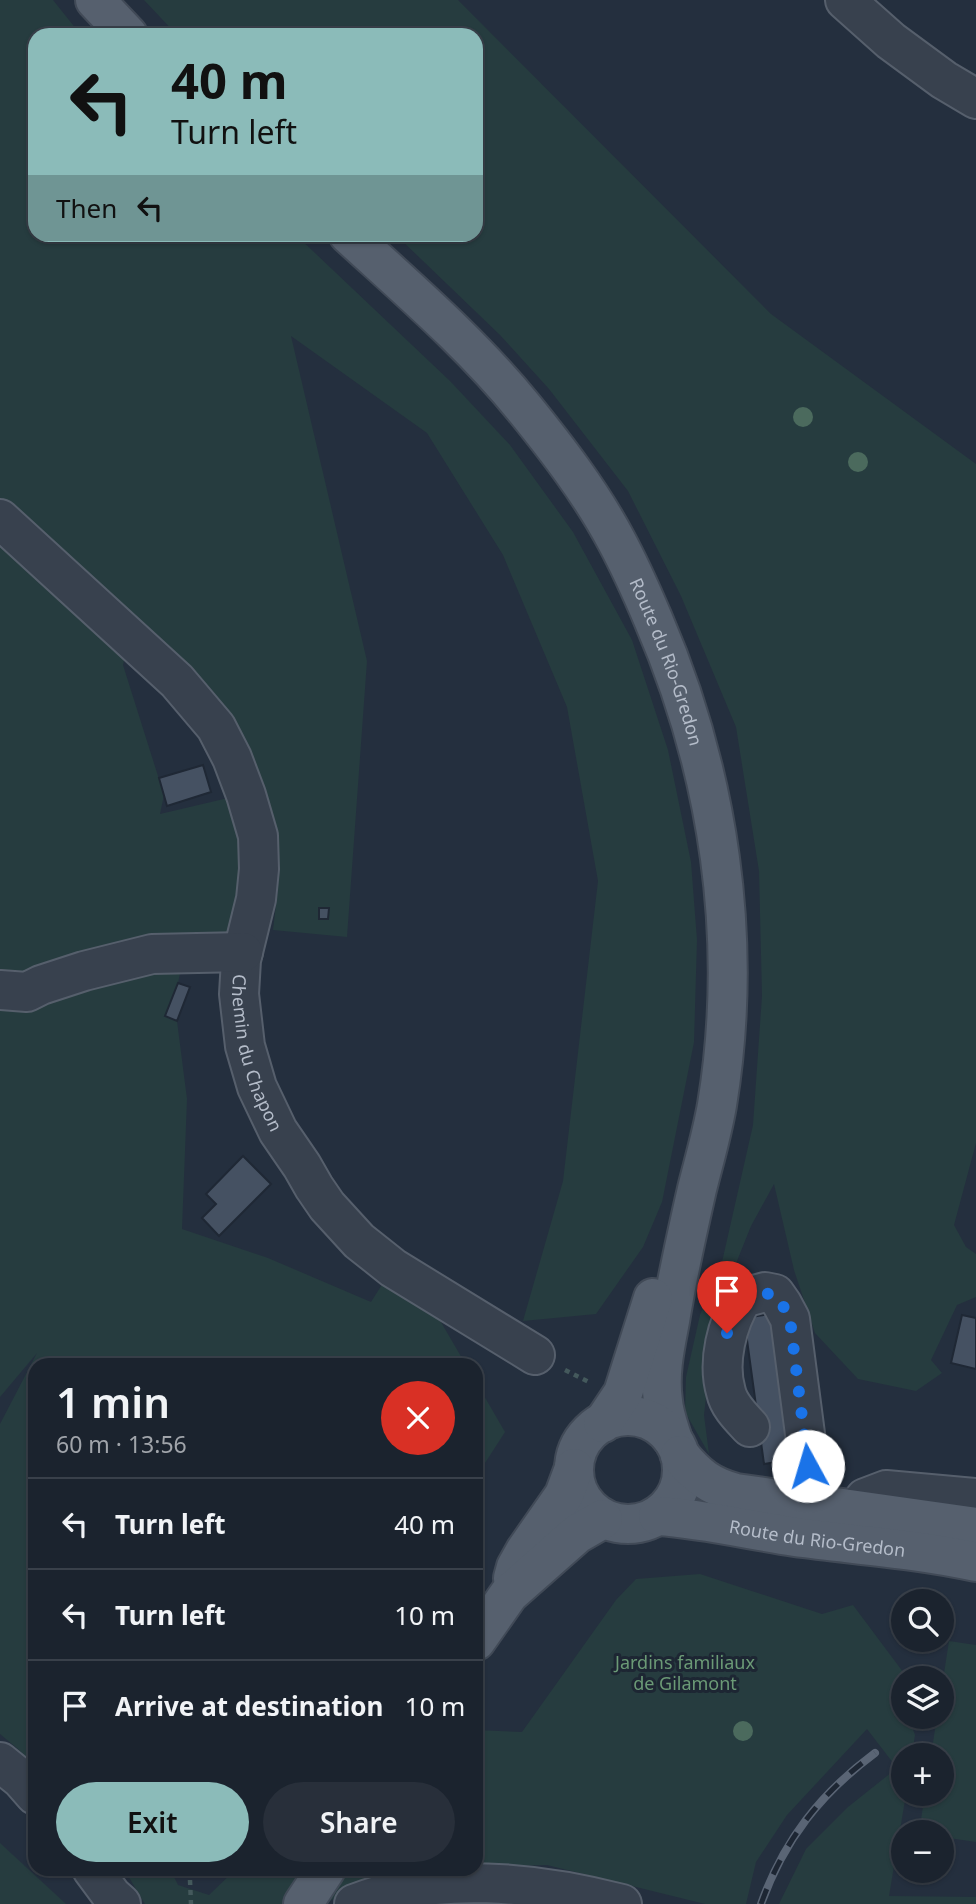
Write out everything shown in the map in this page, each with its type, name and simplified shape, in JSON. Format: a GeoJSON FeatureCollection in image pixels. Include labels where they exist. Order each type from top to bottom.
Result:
{"type":"FeatureCollection","features":[{"type":"Feature","properties":{"kind":"main road"},"geometry":{"type":"LineString","coordinates":[[95,0],[121,28]]}},
{"type":"Feature","properties":{"kind":"main road","name":"Route du Rio-Gredon"},"geometry":{"type":"LineString","coordinates":[[357,242],[449,327],[522,406],[560,454],[617,541],[642,592],[693,724],[715,820],[727,925],[728,974],[723,1062],[711,1139],[697,1189],[673,1302],[662,1378],[665,1413],[676,1448],[695,1473],[724,1490],[976,1527]]}},
{"type":"Feature","properties":{"kind":"main road","name":"Route du Rio-Gredon"},"geometry":{"type":"LineString","coordinates":[[603,1423],[623,1393],[669,1253],[697,1189]]}},
{"type":"Feature","properties":{"kind":"main road"},"geometry":{"type":"LineString","coordinates":[[509,1594],[516,1567],[544,1521],[564,1495],[577,1452],[590,1432],[603,1423],[622,1416],[641,1418],[659,1426],[676,1448],[682,1473],[679,1490],[670,1504],[658,1516],[631,1525],[603,1518],[589,1508],[579,1493],[574,1468]]}},
{"type":"Feature","properties":{"kind":"main road","name":"Route du Rio-Gredon"},"geometry":{"type":"LineString","coordinates":[[658,1516],[976,1562]]}},
{"type":"Feature","properties":{"kind":"main road"},"geometry":{"type":"LineString","coordinates":[[483,1631],[509,1594],[577,1534],[603,1518]]}},
{"type":"Feature","properties":{"kind":"main road"},"geometry":{"type":"LineString","coordinates":[[303,1904],[321,1876]]}},
{"type":"Feature","properties":{"kind":"street"},"geometry":{"type":"LineString","coordinates":[[845,0],[891,41],[944,80],[976,99]]}},
{"type":"Feature","properties":{"kind":"street","name":"Chemin du Chapon"},"geometry":{"type":"LineString","coordinates":[[0,519],[177,681],[216,727],[232,758],[258,836],[259,869],[256,899],[241,960],[239,994],[250,1066],[278,1130],[327,1206],[359,1241],[393,1268],[535,1355]]}},
{"type":"Feature","properties":{"kind":"street"},"geometry":{"type":"LineString","coordinates":[[0,990],[27,992],[85,971],[152,954],[243,952]]}},
{"type":"Feature","properties":{"kind":"street"},"geometry":{"type":"LineString","coordinates":[[750,1427],[736,1411],[726,1393],[723,1373],[727,1333],[743,1297],[765,1292],[775,1294],[790,1319],[808,1457],[803,1503]]}},
{"type":"Feature","properties":{"kind":"street"},"geometry":{"type":"LineString","coordinates":[[836,1542],[865,1498],[886,1490],[976,1498]]}},
{"type":"Feature","properties":{"kind":"street"},"geometry":{"type":"LineString","coordinates":[[0,1762],[28,1787]]}},
{"type":"Feature","properties":{"kind":"street"},"geometry":{"type":"LineString","coordinates":[[354,1904],[403,1890],[454,1884],[503,1884],[556,1890],[622,1904]]}},
{"type":"Feature","properties":{"kind":"path"},"geometry":{"type":"LineString","coordinates":[[190,1880],[191,1904]]}},
{"type":"Feature","properties":{"kind":"green space"},"geometry":{"type":"Polygon","coordinates":[[[0,0],[53,0],[75,28],[28,28],[28,242],[303,242],[450,381],[510,445],[573,532],[632,640],[668,750],[691,862],[697,940],[694,1042],[662,1202],[643,1247],[596,1314],[523,1321],[563,1181],[598,881],[567,707],[503,555],[427,433],[291,336],[367,661],[347,937],[273,930],[278,888],[260,778],[193,673],[0,504],[0,0]]]}},
{"type":"Feature","properties":{"kind":"green space"},"geometry":{"type":"Polygon","coordinates":[[[144,0],[458,0],[771,314],[976,464],[976,1143],[954,1225],[966,1247],[976,1254],[976,1297],[957,1305],[931,1360],[942,1373],[916,1391],[858,1379],[815,1333],[794,1270],[774,1184],[751,1226],[715,1316],[704,1415],[709,1454],[685,1412],[686,1377],[700,1315],[722,1262],[753,1125],[762,996],[759,871],[736,727],[681,596],[628,491],[549,389],[500,335],[403,242],[483,242],[483,28],[170,28],[144,0]]]}},
{"type":"Feature","properties":{"kind":"green space"},"geometry":{"type":"Polygon","coordinates":[[[0,533],[126,650],[123,665],[164,795],[160,814],[245,794],[247,929],[184,953],[178,983],[165,1016],[177,1021],[187,1099],[182,1229],[268,1258],[371,1302],[390,1272],[431,1305],[462,1358],[34,1358],[37,1353],[33,1358],[28,1358],[28,1364],[0,1397],[0,533]]]}},
{"type":"Feature","properties":{"kind":"green space"},"geometry":{"type":"Polygon","coordinates":[[[28,1370],[28,1759],[0,1734],[0,1424],[28,1370]]]}},
{"type":"Feature","properties":{"kind":"green space"},"geometry":{"type":"Polygon","coordinates":[[[483,1394],[505,1432],[483,1466],[483,1394]]]}},
{"type":"Feature","properties":{"kind":"green space","name":"Jardins familiaux de Gilamont"},"geometry":{"type":"Polygon","coordinates":[[[700,1574],[822,1614],[853,1605],[899,1666],[891,1666],[891,1729],[913,1729],[914,1743],[891,1743],[891,1760],[867,1729],[787,1815],[756,1862],[746,1904],[705,1904],[547,1865],[483,1867],[483,1730],[522,1732],[616,1600],[636,1579],[700,1574]]]}},
{"type":"Feature","properties":{"kind":"green space"},"geometry":{"type":"Polygon","coordinates":[[[954,1642],[976,1645],[976,1842],[954,1839],[954,1820],[921,1820],[923,1806],[954,1806],[954,1743],[933,1743],[935,1729],[954,1729],[954,1666],[945,1666],[947,1652],[954,1652],[954,1642]]]}},
{"type":"Feature","properties":{"kind":"green space"},"geometry":{"type":"Polygon","coordinates":[[[891,1773],[891,1806],[904,1806],[902,1820],[891,1820],[889,1896],[976,1897],[976,1904],[779,1904],[806,1849],[848,1807],[891,1773]]]}},
{"type":"Feature","properties":{"kind":"green space"},"geometry":{"type":"Polygon","coordinates":[[[0,1843],[28,1869],[28,1876],[36,1876],[66,1904],[0,1904],[0,1843]]]}},
{"type":"Feature","properties":{"kind":"green space"},"geometry":{"type":"Polygon","coordinates":[[[128,1876],[174,1876],[178,1885],[209,1895],[229,1876],[377,1876],[359,1881],[326,1904],[145,1904],[128,1876]]]}},
{"type":"Feature","properties":{"kind":"building"},"geometry":{"type":"Polygon","coordinates":[[[203,765],[211,792],[167,806],[159,778],[203,765]]]}},
{"type":"Feature","properties":{"kind":"building"},"geometry":{"type":"Polygon","coordinates":[[[319,908],[329,908],[328,919],[319,919],[319,908]]]}},
{"type":"Feature","properties":{"kind":"building"},"geometry":{"type":"Polygon","coordinates":[[[178,983],[190,987],[177,1021],[165,1016],[178,983]]]}},
{"type":"Feature","properties":{"kind":"building"},"geometry":{"type":"Polygon","coordinates":[[[243,1156],[271,1184],[219,1236],[202,1218],[216,1204],[206,1194],[243,1156]]]}},
{"type":"Feature","properties":{"kind":"building"},"geometry":{"type":"Polygon","coordinates":[[[776,1313],[796,1459],[764,1464],[744,1318],[776,1313]]]}},
{"type":"Feature","properties":{"kind":"building"},"geometry":{"type":"Polygon","coordinates":[[[962,1315],[976,1318],[976,1369],[951,1363],[962,1315]]]}},
{"type":"Feature","properties":{"kind":"railway"},"geometry":{"type":"LineString","coordinates":[[761,1904],[781,1859],[806,1820],[837,1785],[875,1753]]}},
{"type":"Feature","properties":{"kind":"route"},"geometry":{"type":"LineString","coordinates":[[727,1333],[743,1297],[765,1292],[775,1294],[782,1304],[790,1319],[808,1466]]}}]}
